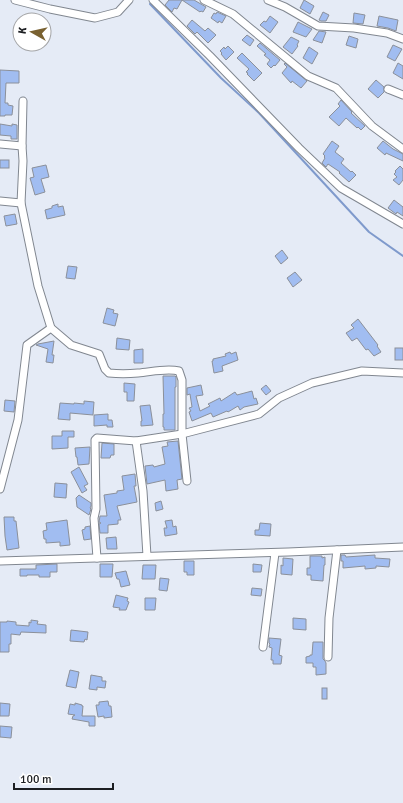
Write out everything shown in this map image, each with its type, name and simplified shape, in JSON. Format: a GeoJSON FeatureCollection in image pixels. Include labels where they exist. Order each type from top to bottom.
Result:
{"type":"FeatureCollection","features":[{"type":"Feature","properties":{"kind":"street"},"geometry":{"type":"LineString","coordinates":[[15,0],[50,10],[95,18],[118,12],[129,0]]}},
{"type":"Feature","properties":{"kind":"street"},"geometry":{"type":"LineString","coordinates":[[153,0],[340,188],[403,224]]}},
{"type":"Feature","properties":{"kind":"street"},"geometry":{"type":"LineString","coordinates":[[204,0],[233,14],[308,76],[336,88],[372,126],[403,149]]}},
{"type":"Feature","properties":{"kind":"street"},"geometry":{"type":"LineString","coordinates":[[268,0],[285,7],[318,26],[354,28],[387,33],[403,39]]}},
{"type":"Feature","properties":{"kind":"street"},"geometry":{"type":"LineString","coordinates":[[388,89],[403,95]]}},
{"type":"Feature","properties":{"kind":"street"},"geometry":{"type":"LineString","coordinates":[[23,101],[21,203],[38,286],[51,328],[71,345],[99,354],[105,368],[109,373],[123,374],[168,370],[179,371],[182,380],[182,434],[187,481]]}},
{"type":"Feature","properties":{"kind":"street"},"geometry":{"type":"LineString","coordinates":[[0,144],[22,146]]}},
{"type":"Feature","properties":{"kind":"street"},"geometry":{"type":"LineString","coordinates":[[0,201],[21,203]]}},
{"type":"Feature","properties":{"kind":"street"},"geometry":{"type":"LineString","coordinates":[[0,489],[18,420],[27,345],[51,328]]}},
{"type":"Feature","properties":{"kind":"street"},"geometry":{"type":"LineString","coordinates":[[97,558],[94,518],[96,508],[95,440],[97,438],[136,441],[182,434],[259,414],[279,398],[312,383],[362,371],[403,373]]}},
{"type":"Feature","properties":{"kind":"street"},"geometry":{"type":"LineString","coordinates":[[136,441],[143,491],[147,556]]}},
{"type":"Feature","properties":{"kind":"street"},"geometry":{"type":"LineString","coordinates":[[0,561],[275,553],[403,547]]}},
{"type":"Feature","properties":{"kind":"street"},"geometry":{"type":"LineString","coordinates":[[328,657],[329,618],[337,550]]}},
{"type":"Feature","properties":{"kind":"street"},"geometry":{"type":"LineString","coordinates":[[263,648],[275,553]]}},
{"type":"Feature","properties":{"kind":"building"},"geometry":{"type":"Polygon","coordinates":[[[169,0],[182,0],[177,9],[174,8],[172,12],[165,5],[169,0]]]}},
{"type":"Feature","properties":{"kind":"building"},"geometry":{"type":"Polygon","coordinates":[[[182,0],[194,0],[206,7],[203,12],[200,12],[182,0]]]}},
{"type":"Feature","properties":{"kind":"building"},"geometry":{"type":"Polygon","coordinates":[[[304,0],[314,6],[310,14],[300,8],[304,0]]]}},
{"type":"Feature","properties":{"kind":"building"},"geometry":{"type":"Polygon","coordinates":[[[217,12],[226,16],[222,23],[219,21],[218,23],[211,18],[214,13],[216,14],[217,12]]]}},
{"type":"Feature","properties":{"kind":"building"},"geometry":{"type":"Polygon","coordinates":[[[323,12],[329,15],[326,21],[319,20],[323,12]]]}},
{"type":"Feature","properties":{"kind":"building"},"geometry":{"type":"Polygon","coordinates":[[[354,13],[365,15],[363,24],[353,23],[354,13]]]}},
{"type":"Feature","properties":{"kind":"building"},"geometry":{"type":"Polygon","coordinates":[[[270,16],[278,22],[270,33],[260,25],[264,21],[266,22],[270,16]]]}},
{"type":"Feature","properties":{"kind":"building"},"geometry":{"type":"Polygon","coordinates":[[[379,16],[398,20],[396,31],[377,26],[379,16]]]}},
{"type":"Feature","properties":{"kind":"building"},"geometry":{"type":"Polygon","coordinates":[[[192,20],[205,31],[208,28],[216,35],[208,43],[197,32],[195,34],[187,26],[192,20]]]}},
{"type":"Feature","properties":{"kind":"building"},"geometry":{"type":"Polygon","coordinates":[[[298,22],[312,29],[306,37],[293,32],[298,22]]]}},
{"type":"Feature","properties":{"kind":"building"},"geometry":{"type":"Polygon","coordinates":[[[319,31],[326,32],[322,43],[313,40],[319,31]]]}},
{"type":"Feature","properties":{"kind":"building"},"geometry":{"type":"Polygon","coordinates":[[[247,35],[254,40],[250,46],[242,40],[247,35]]]}},
{"type":"Feature","properties":{"kind":"building"},"geometry":{"type":"Polygon","coordinates":[[[349,36],[358,39],[356,48],[346,45],[349,36]]]}},
{"type":"Feature","properties":{"kind":"building"},"geometry":{"type":"Polygon","coordinates":[[[291,37],[299,41],[298,46],[292,54],[283,47],[291,37]]]}},
{"type":"Feature","properties":{"kind":"building"},"geometry":{"type":"Polygon","coordinates":[[[260,43],[280,60],[275,66],[274,65],[271,68],[267,64],[270,60],[257,46],[260,43]]]}},
{"type":"Feature","properties":{"kind":"building"},"geometry":{"type":"Polygon","coordinates":[[[393,45],[402,49],[395,61],[387,57],[393,45]]]}},
{"type":"Feature","properties":{"kind":"building"},"geometry":{"type":"Polygon","coordinates":[[[228,46],[234,52],[226,60],[220,51],[224,47],[225,49],[228,46]]]}},
{"type":"Feature","properties":{"kind":"building"},"geometry":{"type":"Polygon","coordinates":[[[309,47],[318,53],[312,64],[303,58],[309,47]]]}},
{"type":"Feature","properties":{"kind":"building"},"geometry":{"type":"Polygon","coordinates":[[[242,53],[262,73],[254,81],[246,72],[249,69],[237,58],[242,53]]]}},
{"type":"Feature","properties":{"kind":"building"},"geometry":{"type":"Polygon","coordinates":[[[285,63],[307,81],[301,88],[292,81],[291,83],[282,73],[287,67],[284,64],[285,63]]]}},
{"type":"Feature","properties":{"kind":"building"},"geometry":{"type":"Polygon","coordinates":[[[398,63],[403,66],[403,79],[393,73],[398,63]]]}},
{"type":"Feature","properties":{"kind":"building"},"geometry":{"type":"Polygon","coordinates":[[[0,70],[19,71],[19,83],[6,83],[5,103],[13,106],[12,115],[0,116],[0,70]]]}},
{"type":"Feature","properties":{"kind":"building"},"geometry":{"type":"Polygon","coordinates":[[[376,80],[384,87],[384,92],[378,98],[368,89],[376,80]]]}},
{"type":"Feature","properties":{"kind":"building"},"geometry":{"type":"Polygon","coordinates":[[[341,100],[352,112],[351,113],[365,126],[361,130],[346,118],[339,126],[329,117],[340,106],[338,104],[341,100]]]}},
{"type":"Feature","properties":{"kind":"building"},"geometry":{"type":"Polygon","coordinates":[[[0,124],[12,126],[12,124],[17,125],[17,139],[11,139],[11,136],[0,135],[0,124]]]}},
{"type":"Feature","properties":{"kind":"building"},"geometry":{"type":"Polygon","coordinates":[[[332,141],[339,146],[335,152],[344,159],[341,163],[356,175],[349,182],[339,173],[340,172],[328,164],[326,167],[322,163],[325,158],[323,154],[332,141]]]}},
{"type":"Feature","properties":{"kind":"building"},"geometry":{"type":"Polygon","coordinates":[[[383,141],[393,149],[403,154],[403,161],[386,153],[385,155],[377,148],[383,141]]]}},
{"type":"Feature","properties":{"kind":"building"},"geometry":{"type":"Polygon","coordinates":[[[0,160],[9,160],[9,168],[0,168],[0,160]]]}},
{"type":"Feature","properties":{"kind":"building"},"geometry":{"type":"Polygon","coordinates":[[[46,165],[49,177],[41,179],[45,192],[35,195],[30,178],[34,177],[32,168],[46,165]]]}},
{"type":"Feature","properties":{"kind":"building"},"geometry":{"type":"Polygon","coordinates":[[[400,166],[403,169],[403,180],[399,185],[393,180],[397,177],[394,174],[396,172],[395,171],[400,166]]]}},
{"type":"Feature","properties":{"kind":"building"},"geometry":{"type":"Polygon","coordinates":[[[394,200],[403,207],[403,216],[397,212],[396,214],[388,208],[394,200]]]}},
{"type":"Feature","properties":{"kind":"building"},"geometry":{"type":"Polygon","coordinates":[[[58,204],[58,207],[63,206],[65,215],[47,219],[45,210],[58,204]]]}},
{"type":"Feature","properties":{"kind":"building"},"geometry":{"type":"Polygon","coordinates":[[[15,214],[17,224],[6,226],[4,216],[15,214]]]}},
{"type":"Feature","properties":{"kind":"building"},"geometry":{"type":"Polygon","coordinates":[[[282,250],[288,258],[281,264],[275,256],[282,250]]]}},
{"type":"Feature","properties":{"kind":"building"},"geometry":{"type":"Polygon","coordinates":[[[68,266],[77,267],[75,279],[66,278],[68,266]]]}},
{"type":"Feature","properties":{"kind":"building"},"geometry":{"type":"Polygon","coordinates":[[[295,272],[302,280],[293,287],[287,278],[295,272]]]}},
{"type":"Feature","properties":{"kind":"building"},"geometry":{"type":"Polygon","coordinates":[[[107,308],[114,310],[113,313],[118,314],[115,326],[103,323],[107,308]]]}},
{"type":"Feature","properties":{"kind":"building"},"geometry":{"type":"Polygon","coordinates":[[[358,319],[378,345],[377,346],[381,352],[374,356],[368,349],[366,350],[357,338],[352,341],[346,333],[354,328],[351,325],[358,319]]]}},
{"type":"Feature","properties":{"kind":"building"},"geometry":{"type":"Polygon","coordinates":[[[117,338],[130,340],[129,350],[116,349],[117,338]]]}},
{"type":"Feature","properties":{"kind":"building"},"geometry":{"type":"Polygon","coordinates":[[[54,341],[52,355],[54,355],[53,363],[46,362],[48,349],[36,345],[54,341]]]}},
{"type":"Feature","properties":{"kind":"building"},"geometry":{"type":"Polygon","coordinates":[[[395,348],[403,348],[403,360],[395,360],[395,348]]]}},
{"type":"Feature","properties":{"kind":"building"},"geometry":{"type":"Polygon","coordinates":[[[143,349],[143,363],[134,363],[134,350],[143,349]]]}},
{"type":"Feature","properties":{"kind":"building"},"geometry":{"type":"Polygon","coordinates":[[[230,352],[231,354],[236,352],[238,360],[222,366],[223,371],[214,373],[213,359],[226,356],[225,354],[230,352]]]}},
{"type":"Feature","properties":{"kind":"building"},"geometry":{"type":"Polygon","coordinates":[[[163,376],[176,377],[175,430],[164,430],[163,427],[163,376]]]}},
{"type":"Feature","properties":{"kind":"building"},"geometry":{"type":"Polygon","coordinates":[[[124,383],[135,384],[134,401],[127,401],[127,392],[124,392],[124,383]]]}},
{"type":"Feature","properties":{"kind":"building"},"geometry":{"type":"Polygon","coordinates":[[[201,385],[203,395],[196,396],[200,411],[210,406],[208,404],[220,398],[221,401],[235,392],[237,395],[252,391],[254,399],[256,398],[258,404],[244,407],[240,410],[238,406],[228,412],[227,411],[213,417],[211,413],[192,421],[189,412],[191,411],[189,408],[192,407],[190,394],[187,395],[187,388],[201,385]]]}},
{"type":"Feature","properties":{"kind":"building"},"geometry":{"type":"Polygon","coordinates":[[[266,385],[271,391],[266,395],[261,389],[266,385]]]}},
{"type":"Feature","properties":{"kind":"building"},"geometry":{"type":"Polygon","coordinates":[[[5,400],[15,401],[14,412],[4,411],[5,400]]]}},
{"type":"Feature","properties":{"kind":"building"},"geometry":{"type":"Polygon","coordinates":[[[84,401],[94,402],[93,415],[70,413],[70,420],[58,419],[60,403],[84,404],[84,401]]]}},
{"type":"Feature","properties":{"kind":"building"},"geometry":{"type":"Polygon","coordinates":[[[150,405],[153,425],[141,426],[142,421],[140,406],[150,405]]]}},
{"type":"Feature","properties":{"kind":"building"},"geometry":{"type":"Polygon","coordinates":[[[108,414],[108,420],[112,420],[113,427],[107,427],[107,425],[94,426],[94,415],[108,414]]]}},
{"type":"Feature","properties":{"kind":"building"},"geometry":{"type":"Polygon","coordinates":[[[62,431],[74,431],[74,437],[68,437],[68,448],[52,449],[52,436],[62,436],[62,431]]]}},
{"type":"Feature","properties":{"kind":"building"},"geometry":{"type":"Polygon","coordinates":[[[178,441],[182,479],[177,480],[178,489],[166,491],[165,480],[147,484],[145,466],[153,465],[154,467],[165,464],[162,447],[168,446],[167,442],[178,441]]]}},
{"type":"Feature","properties":{"kind":"building"},"geometry":{"type":"Polygon","coordinates":[[[102,443],[114,444],[114,455],[111,455],[110,458],[101,458],[102,443]]]}},
{"type":"Feature","properties":{"kind":"building"},"geometry":{"type":"Polygon","coordinates":[[[90,447],[89,464],[78,465],[75,448],[90,447]]]}},
{"type":"Feature","properties":{"kind":"building"},"geometry":{"type":"Polygon","coordinates":[[[79,467],[88,484],[84,486],[87,490],[82,493],[71,472],[79,467]]]}},
{"type":"Feature","properties":{"kind":"building"},"geometry":{"type":"Polygon","coordinates":[[[135,474],[136,486],[134,486],[137,502],[117,506],[121,520],[118,520],[118,524],[108,525],[108,533],[100,533],[100,516],[107,516],[104,495],[117,493],[117,491],[124,490],[122,476],[135,474]]]}},
{"type":"Feature","properties":{"kind":"building"},"geometry":{"type":"Polygon","coordinates":[[[55,483],[67,484],[66,498],[54,497],[55,483]]]}},
{"type":"Feature","properties":{"kind":"building"},"geometry":{"type":"Polygon","coordinates":[[[79,495],[91,503],[89,515],[77,507],[76,498],[79,495]]]}},
{"type":"Feature","properties":{"kind":"building"},"geometry":{"type":"Polygon","coordinates":[[[161,501],[163,509],[156,511],[155,503],[161,501]]]}},
{"type":"Feature","properties":{"kind":"building"},"geometry":{"type":"Polygon","coordinates":[[[4,517],[14,517],[14,521],[16,521],[19,548],[7,550],[4,517]]]}},
{"type":"Feature","properties":{"kind":"building"},"geometry":{"type":"Polygon","coordinates":[[[67,520],[70,545],[60,546],[60,542],[46,543],[43,531],[47,530],[46,523],[67,520]]]}},
{"type":"Feature","properties":{"kind":"building"},"geometry":{"type":"Polygon","coordinates":[[[172,520],[173,527],[176,526],[177,534],[165,536],[164,528],[167,528],[165,521],[172,520]]]}},
{"type":"Feature","properties":{"kind":"building"},"geometry":{"type":"Polygon","coordinates":[[[260,523],[271,524],[270,536],[255,535],[255,530],[259,530],[260,523]]]}},
{"type":"Feature","properties":{"kind":"building"},"geometry":{"type":"Polygon","coordinates":[[[90,526],[91,539],[84,540],[82,530],[85,529],[85,527],[90,526]]]}},
{"type":"Feature","properties":{"kind":"building"},"geometry":{"type":"Polygon","coordinates":[[[116,537],[117,549],[107,549],[106,538],[116,537]]]}},
{"type":"Feature","properties":{"kind":"building"},"geometry":{"type":"Polygon","coordinates":[[[341,555],[345,555],[346,557],[375,555],[375,558],[390,559],[389,567],[376,566],[376,568],[365,569],[365,566],[343,568],[341,555]]]}},
{"type":"Feature","properties":{"kind":"building"},"geometry":{"type":"Polygon","coordinates":[[[310,556],[325,557],[323,581],[311,580],[311,575],[307,575],[307,568],[310,568],[310,556]]]}},
{"type":"Feature","properties":{"kind":"building"},"geometry":{"type":"Polygon","coordinates":[[[283,558],[293,559],[292,575],[281,574],[283,558]]]}},
{"type":"Feature","properties":{"kind":"building"},"geometry":{"type":"Polygon","coordinates":[[[184,561],[194,561],[194,575],[187,575],[187,572],[184,572],[184,561]]]}},
{"type":"Feature","properties":{"kind":"building"},"geometry":{"type":"Polygon","coordinates":[[[57,564],[57,572],[50,572],[50,577],[39,577],[39,575],[20,576],[20,569],[36,569],[36,565],[57,564]]]}},
{"type":"Feature","properties":{"kind":"building"},"geometry":{"type":"Polygon","coordinates":[[[100,564],[113,564],[112,577],[100,577],[100,564]]]}},
{"type":"Feature","properties":{"kind":"building"},"geometry":{"type":"Polygon","coordinates":[[[253,564],[262,565],[261,572],[253,572],[253,564]]]}},
{"type":"Feature","properties":{"kind":"building"},"geometry":{"type":"Polygon","coordinates":[[[143,565],[156,565],[155,579],[142,579],[143,565]]]}},
{"type":"Feature","properties":{"kind":"building"},"geometry":{"type":"Polygon","coordinates":[[[126,571],[130,585],[121,587],[119,579],[117,579],[115,573],[126,571]]]}},
{"type":"Feature","properties":{"kind":"building"},"geometry":{"type":"Polygon","coordinates":[[[160,578],[169,579],[167,591],[159,590],[160,578]]]}},
{"type":"Feature","properties":{"kind":"building"},"geometry":{"type":"Polygon","coordinates":[[[252,588],[262,589],[261,596],[251,595],[252,588]]]}},
{"type":"Feature","properties":{"kind":"building"},"geometry":{"type":"Polygon","coordinates":[[[116,595],[128,598],[127,601],[129,602],[126,610],[119,610],[120,608],[113,607],[116,595]]]}},
{"type":"Feature","properties":{"kind":"building"},"geometry":{"type":"Polygon","coordinates":[[[145,598],[156,598],[155,610],[145,610],[145,598]]]}},
{"type":"Feature","properties":{"kind":"building"},"geometry":{"type":"Polygon","coordinates":[[[293,618],[306,619],[306,630],[293,629],[293,618]]]}},
{"type":"Feature","properties":{"kind":"building"},"geometry":{"type":"Polygon","coordinates":[[[31,620],[38,621],[37,624],[46,625],[46,633],[21,632],[20,635],[11,634],[9,652],[0,652],[0,622],[16,622],[16,625],[29,626],[29,622],[31,623],[31,620]]]}},
{"type":"Feature","properties":{"kind":"building"},"geometry":{"type":"Polygon","coordinates":[[[71,630],[88,632],[87,640],[85,639],[84,642],[70,641],[71,630]]]}},
{"type":"Feature","properties":{"kind":"building"},"geometry":{"type":"Polygon","coordinates":[[[269,638],[281,639],[279,655],[282,656],[281,664],[273,664],[273,660],[271,660],[272,648],[269,647],[269,638]]]}},
{"type":"Feature","properties":{"kind":"building"},"geometry":{"type":"Polygon","coordinates":[[[313,642],[323,642],[323,659],[326,663],[326,674],[316,675],[316,667],[313,667],[313,663],[306,663],[306,657],[312,655],[313,642]]]}},
{"type":"Feature","properties":{"kind":"building"},"geometry":{"type":"Polygon","coordinates":[[[70,670],[79,672],[76,688],[66,686],[70,670]]]}},
{"type":"Feature","properties":{"kind":"building"},"geometry":{"type":"Polygon","coordinates":[[[91,675],[102,677],[102,681],[106,681],[105,688],[97,687],[97,690],[89,689],[91,675]]]}},
{"type":"Feature","properties":{"kind":"building"},"geometry":{"type":"Polygon","coordinates":[[[322,688],[327,688],[327,699],[322,699],[322,688]]]}},
{"type":"Feature","properties":{"kind":"building"},"geometry":{"type":"Polygon","coordinates":[[[108,701],[109,706],[111,706],[112,717],[98,717],[96,705],[99,705],[99,702],[108,701]]]}},
{"type":"Feature","properties":{"kind":"building"},"geometry":{"type":"Polygon","coordinates":[[[0,703],[10,704],[9,716],[0,716],[0,703]]]}},
{"type":"Feature","properties":{"kind":"building"},"geometry":{"type":"Polygon","coordinates":[[[75,703],[83,706],[82,716],[95,716],[95,726],[89,726],[89,722],[72,719],[75,715],[68,714],[70,704],[75,705],[75,703]]]}},
{"type":"Feature","properties":{"kind":"building"},"geometry":{"type":"Polygon","coordinates":[[[0,726],[12,727],[11,738],[0,737],[0,726]]]}},
{"type":"Feature","properties":{"kind":"waterway"},"geometry":{"type":"LineString","coordinates":[[150,4],[221,78],[259,113],[369,232],[403,256]]}}]}
